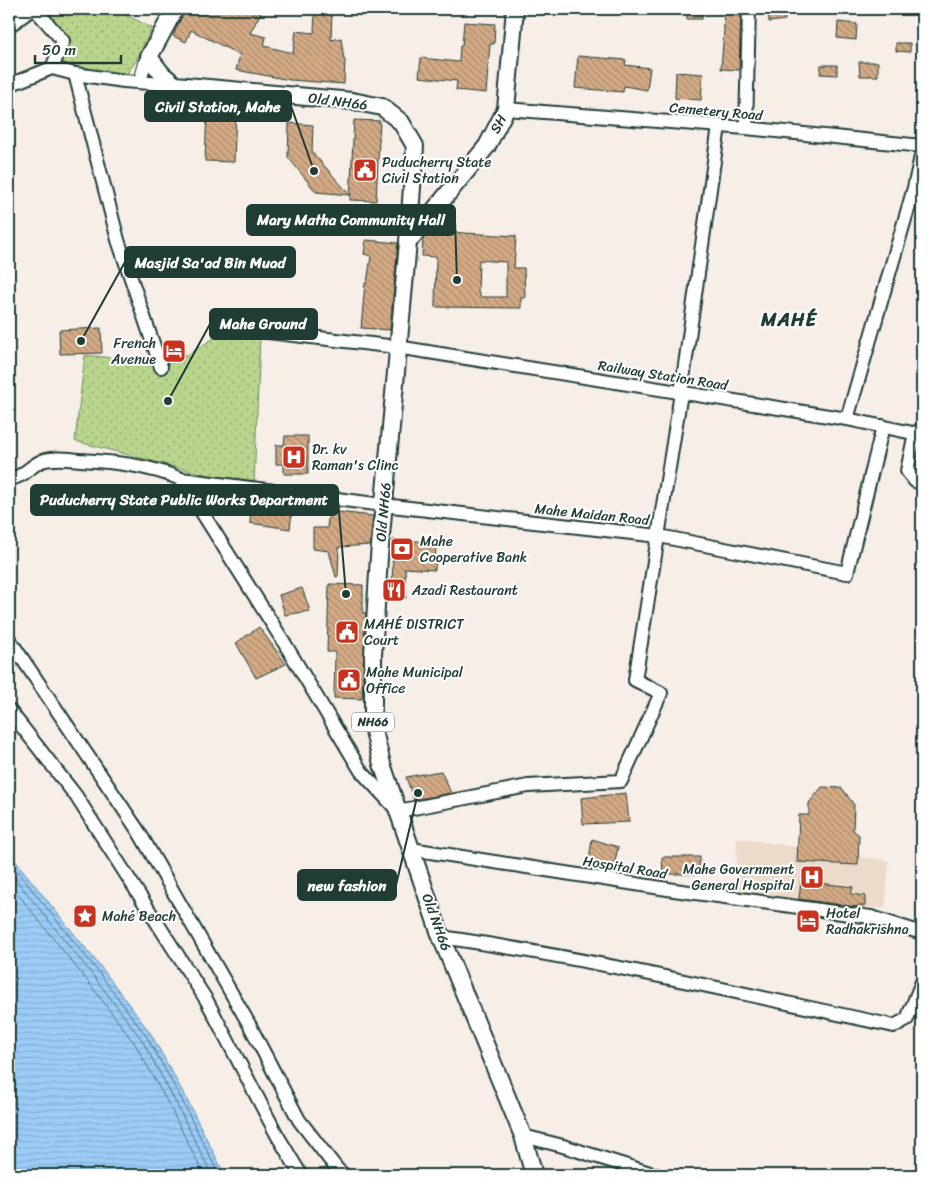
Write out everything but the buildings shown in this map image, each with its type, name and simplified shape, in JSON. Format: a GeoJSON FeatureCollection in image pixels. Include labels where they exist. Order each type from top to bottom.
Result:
{"type":"FeatureCollection","features":[{"type":"Feature","properties":{"kind":"main road"},"geometry":{"type":"LineString","coordinates":[[175,9],[149,57],[162,74],[175,85]]}},
{"type":"Feature","properties":{"kind":"main road","name":"SH"},"geometry":{"type":"LineString","coordinates":[[408,242],[487,146],[506,109],[516,9]]}},
{"type":"Feature","properties":{"kind":"main road","name":"Old NH66"},"geometry":{"type":"LineString","coordinates":[[175,85],[352,101],[382,107],[401,122],[415,146],[408,242],[383,506],[373,655],[373,727],[382,764],[441,937],[523,1136],[534,1175]]}},
{"type":"Feature","properties":{"kind":"street"},"geometry":{"type":"LineString","coordinates":[[9,26],[33,9],[63,41],[52,68]]}},
{"type":"Feature","properties":{"kind":"street"},"geometry":{"type":"LineString","coordinates":[[746,128],[749,9]]}},
{"type":"Feature","properties":{"kind":"street"},"geometry":{"type":"LineString","coordinates":[[140,82],[145,62],[149,57]]}},
{"type":"Feature","properties":{"kind":"street"},"geometry":{"type":"LineString","coordinates":[[9,85],[52,68],[74,74],[175,85]]}},
{"type":"Feature","properties":{"kind":"street"},"geometry":{"type":"LineString","coordinates":[[74,74],[118,240],[161,367]]}},
{"type":"Feature","properties":{"kind":"street","name":"Cemetery Road"},"geometry":{"type":"LineString","coordinates":[[506,109],[746,128],[922,146]]}},
{"type":"Feature","properties":{"kind":"street"},"geometry":{"type":"LineString","coordinates":[[181,479],[285,644],[361,771],[398,811],[528,786],[621,781],[661,693],[635,680],[681,393],[719,126]]}},
{"type":"Feature","properties":{"kind":"street"},"geometry":{"type":"LineString","coordinates":[[847,419],[914,188],[922,152]]}},
{"type":"Feature","properties":{"kind":"street","name":"Railway Station Road"},"geometry":{"type":"LineString","coordinates":[[241,329],[397,347],[920,432]]}},
{"type":"Feature","properties":{"kind":"street","name":"Mahe Maidan Road"},"geometry":{"type":"LineString","coordinates":[[9,479],[23,475],[41,461],[60,459],[120,462],[156,469],[181,479],[383,506],[659,536],[847,573],[883,426]]}},
{"type":"Feature","properties":{"kind":"street"},"geometry":{"type":"LineString","coordinates":[[920,432],[906,471],[915,481],[922,483]]}},
{"type":"Feature","properties":{"kind":"street"},"geometry":{"type":"LineString","coordinates":[[9,639],[139,832],[249,1024],[299,1120],[337,1169],[344,1175]]}},
{"type":"Feature","properties":{"kind":"street"},"geometry":{"type":"LineString","coordinates":[[9,710],[76,796],[207,1001],[301,1175]]}},
{"type":"Feature","properties":{"kind":"street","name":"Hospital Road"},"geometry":{"type":"LineString","coordinates":[[411,849],[674,890],[871,917],[922,933]]}},
{"type":"Feature","properties":{"kind":"street"},"geometry":{"type":"LineString","coordinates":[[441,937],[631,970],[894,1026],[907,1019],[922,982]]}},
{"type":"Feature","properties":{"kind":"street"},"geometry":{"type":"LineString","coordinates":[[523,1136],[563,1146],[656,1175]]}},
{"type":"Feature","properties":{"kind":"shaded area","name":"Mahe Government General Hospital"},"geometry":{"type":"Polygon","coordinates":[[[737,838],[889,861],[885,909],[736,892],[737,838]]]}},
{"type":"Feature","properties":{"kind":"green space"},"geometry":{"type":"Polygon","coordinates":[[[47,9],[115,9],[152,28],[136,61],[126,75],[58,66],[68,40],[42,14],[47,9]]]}},
{"type":"Feature","properties":{"kind":"green space"},"geometry":{"type":"Polygon","coordinates":[[[214,338],[260,338],[254,485],[222,479],[75,441],[85,355],[151,362],[179,360],[214,338]]]}},
{"type":"Feature","properties":{"kind":"water"},"geometry":{"type":"Polygon","coordinates":[[[9,853],[104,971],[151,1034],[225,1175],[9,1175],[9,853]]]}},
{"type":"Feature","properties":{"kind":"place","name":"Puducherry State Civil Station"},"geometry":{"type":"Point","coordinates":[365,170]}},
{"type":"Feature","properties":{"kind":"place","name":"Civil Station, Mahe"},"geometry":{"type":"Point","coordinates":[314,171]}},
{"type":"Feature","properties":{"kind":"place","name":"Mary Matha Community Hall"},"geometry":{"type":"Point","coordinates":[457,280]}},
{"type":"Feature","properties":{"kind":"place","name":"Masjid Sa'ad Bin Muad"},"geometry":{"type":"Point","coordinates":[81,341]}},
{"type":"Feature","properties":{"kind":"place","name":"French Avenue"},"geometry":{"type":"Point","coordinates":[174,351]}},
{"type":"Feature","properties":{"kind":"place","name":"Mahe Ground"},"geometry":{"type":"Point","coordinates":[168,401]}},
{"type":"Feature","properties":{"kind":"place","name":"Dr. kv Raman's Clinc"},"geometry":{"type":"Point","coordinates":[294,457]}},
{"type":"Feature","properties":{"kind":"place","name":"Mahe Cooperative Bank"},"geometry":{"type":"Point","coordinates":[402,549]}},
{"type":"Feature","properties":{"kind":"place","name":"Azadi Restaurant"},"geometry":{"type":"Point","coordinates":[394,590]}},
{"type":"Feature","properties":{"kind":"place","name":"Puducherry State Public Works Department"},"geometry":{"type":"Point","coordinates":[346,594]}},
{"type":"Feature","properties":{"kind":"place","name":"MAHÉ DISTRICT Court"},"geometry":{"type":"Point","coordinates":[347,632]}},
{"type":"Feature","properties":{"kind":"place","name":"Mahe Municipal Office"},"geometry":{"type":"Point","coordinates":[349,680]}},
{"type":"Feature","properties":{"kind":"place","name":"new fashion"},"geometry":{"type":"Point","coordinates":[418,793]}},
{"type":"Feature","properties":{"kind":"place","name":"Mahe Government General Hospital"},"geometry":{"type":"Point","coordinates":[812,877]}},
{"type":"Feature","properties":{"kind":"place","name":"Mahé Beach"},"geometry":{"type":"Point","coordinates":[85,916]}},
{"type":"Feature","properties":{"kind":"place","name":"Hotel Radhakrishna"},"geometry":{"type":"Point","coordinates":[808,921]}},
{"type":"Feature","properties":{"kind":"district","name":"MAHÉ"},"geometry":{"type":"Point","coordinates":[789,319]}}]}
